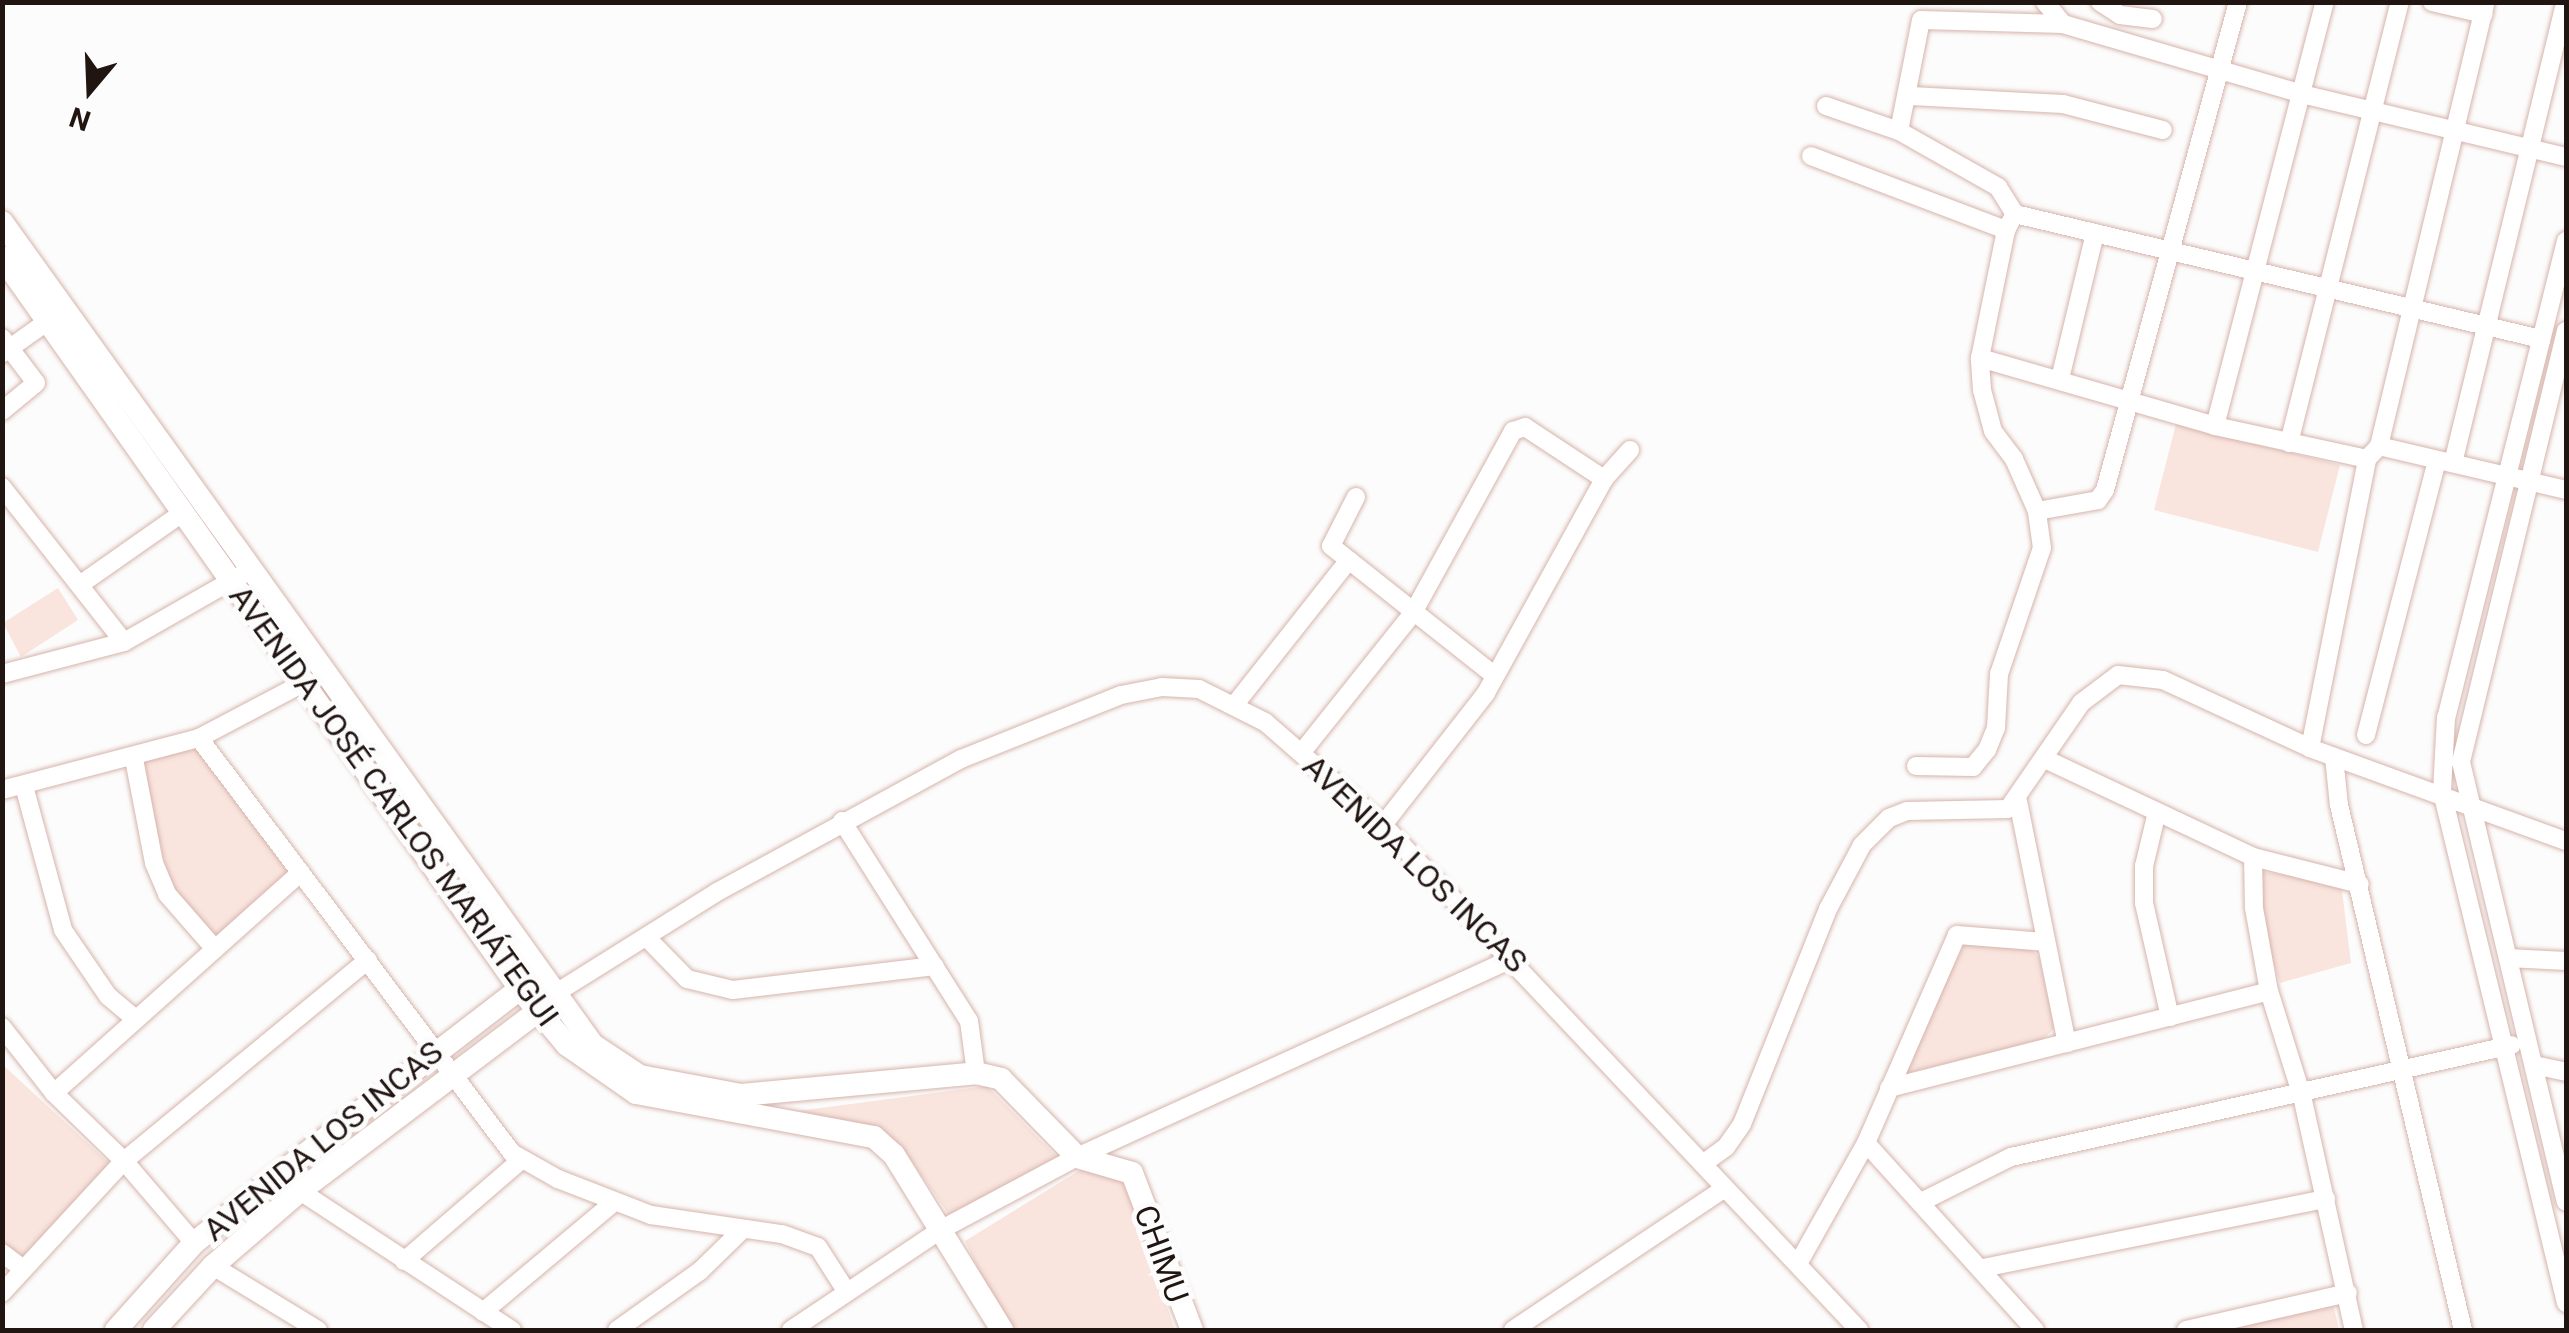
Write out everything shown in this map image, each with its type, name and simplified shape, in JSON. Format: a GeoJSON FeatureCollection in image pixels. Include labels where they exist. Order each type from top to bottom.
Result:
{"type":"FeatureCollection","features":[{"type":"Feature","properties":{"kind":"main road","name":"AVENIDA JOSÉ CARLOS MARIÁTEGUI"},"geometry":{"type":"LineString","coordinates":[[2,222],[182,513],[241,576],[307,681],[520,989],[545,1002],[613,1060],[640,1076],[741,1094],[976,1073]]}},
{"type":"Feature","properties":{"kind":"main road","name":"AVENIDA JOSÉ CARLOS MARIÁTEGUI"},"geometry":{"type":"LineString","coordinates":[[2,257],[57,315],[545,1002],[567,1045],[636,1093],[874,1136],[894,1155],[1002,1330]]}},
{"type":"Feature","properties":{"kind":"main road","name":"AVENIDA LOS INCAS"},"geometry":{"type":"LineString","coordinates":[[116,1330],[194,1243],[436,1050],[520,989]]}},
{"type":"Feature","properties":{"kind":"main road","name":"AVENIDA LOS INCAS"},"geometry":{"type":"LineString","coordinates":[[154,1330],[213,1266],[300,1191],[545,1002]]}},
{"type":"Feature","properties":{"kind":"main road"},"geometry":{"type":"LineString","coordinates":[[976,1073],[1001,1079],[1077,1157]]}},
{"type":"Feature","properties":{"kind":"main road","name":"CHIMU"},"geometry":{"type":"LineString","coordinates":[[1077,1157],[1132,1174],[1192,1330]]}},
{"type":"Feature","properties":{"kind":"street"},"geometry":{"type":"LineString","coordinates":[[2046,2],[2063,24]]}},
{"type":"Feature","properties":{"kind":"street"},"geometry":{"type":"LineString","coordinates":[[2100,2],[2120,15],[2157,11],[2161,32],[2156,50]]}},
{"type":"Feature","properties":{"kind":"street"},"geometry":{"type":"LineString","coordinates":[[2037,510],[2098,500],[2134,403],[2238,2]]}},
{"type":"Feature","properties":{"kind":"street"},"geometry":{"type":"LineString","coordinates":[[2215,426],[2325,2]]}},
{"type":"Feature","properties":{"kind":"street"},"geometry":{"type":"LineString","coordinates":[[2289,443],[2332,288],[2400,2]]}},
{"type":"Feature","properties":{"kind":"street"},"geometry":{"type":"LineString","coordinates":[[2310,748],[2373,452],[2459,131],[2485,8],[2432,2]]}},
{"type":"Feature","properties":{"kind":"street"},"geometry":{"type":"LineString","coordinates":[[2366,734],[2486,326],[2564,2]]}},
{"type":"Feature","properties":{"kind":"street"},"geometry":{"type":"LineString","coordinates":[[1899,131],[1911,96],[1921,20],[2063,24],[2302,94],[2566,157]]}},
{"type":"Feature","properties":{"kind":"street"},"geometry":{"type":"LineString","coordinates":[[1911,96],[2063,104],[2163,130]]}},
{"type":"Feature","properties":{"kind":"street"},"geometry":{"type":"LineString","coordinates":[[1826,106],[1899,131],[1998,187],[2010,222],[1980,358],[1993,430],[2014,459],[2037,510],[2042,548],[1999,674],[1996,728],[1988,750],[1973,767],[1916,766]]}},
{"type":"Feature","properties":{"kind":"street"},"geometry":{"type":"LineString","coordinates":[[1812,156],[2010,222],[2095,233],[2542,339]]}},
{"type":"Feature","properties":{"kind":"street"},"geometry":{"type":"LineString","coordinates":[[2060,379],[2095,233]]}},
{"type":"Feature","properties":{"kind":"street"},"geometry":{"type":"LineString","coordinates":[[2566,241],[2446,716],[2442,792],[2566,1303]]}},
{"type":"Feature","properties":{"kind":"street"},"geometry":{"type":"LineString","coordinates":[[2,411],[36,384],[5,347],[57,315]]}},
{"type":"Feature","properties":{"kind":"street"},"geometry":{"type":"LineString","coordinates":[[2542,1203],[2566,1198],[2461,762],[2565,341]]}},
{"type":"Feature","properties":{"kind":"street"},"geometry":{"type":"LineString","coordinates":[[1980,358],[2215,426],[2289,443],[2444,461],[2566,490]]}},
{"type":"Feature","properties":{"kind":"street"},"geometry":{"type":"LineString","coordinates":[[1302,752],[1413,612],[1513,431],[1524,427],[1604,478]]}},
{"type":"Feature","properties":{"kind":"street"},"geometry":{"type":"LineString","coordinates":[[1383,825],[1495,676],[1604,478],[1630,450]]}},
{"type":"Feature","properties":{"kind":"street"},"geometry":{"type":"LineString","coordinates":[[2,487],[124,642]]}},
{"type":"Feature","properties":{"kind":"street"},"geometry":{"type":"LineString","coordinates":[[1356,497],[1332,546],[1495,676]]}},
{"type":"Feature","properties":{"kind":"street"},"geometry":{"type":"LineString","coordinates":[[81,584],[182,513]]}},
{"type":"Feature","properties":{"kind":"street"},"geometry":{"type":"LineString","coordinates":[[1236,703],[1349,560]]}},
{"type":"Feature","properties":{"kind":"street"},"geometry":{"type":"LineString","coordinates":[[2,674],[124,642],[241,576]]}},
{"type":"Feature","properties":{"kind":"street"},"geometry":{"type":"LineString","coordinates":[[1704,1163],[1726,1147],[1742,1124],[1828,909],[1874,830],[1907,810],[1996,814],[2018,800],[2081,703],[2107,681],[2133,674],[2163,680],[2310,748],[2442,792],[2566,841]]}},
{"type":"Feature","properties":{"kind":"street"},"geometry":{"type":"LineString","coordinates":[[2,790],[134,759],[199,738],[307,681]]}},
{"type":"Feature","properties":{"kind":"street","name":"AVENIDA LOS INCAS"},"geometry":{"type":"LineString","coordinates":[[545,1002],[842,821],[962,759],[1121,695],[1180,688],[1236,703],[1302,752],[1383,825],[1859,1330]]}},
{"type":"Feature","properties":{"kind":"street"},"geometry":{"type":"LineString","coordinates":[[199,738],[522,1159],[614,1202],[742,1230],[782,1234],[818,1247],[845,1289]]}},
{"type":"Feature","properties":{"kind":"street"},"geometry":{"type":"LineString","coordinates":[[2334,757],[2338,805],[2360,884],[2463,1330]]}},
{"type":"Feature","properties":{"kind":"street"},"geometry":{"type":"LineString","coordinates":[[134,759],[154,863],[168,894],[215,948]]}},
{"type":"Feature","properties":{"kind":"street"},"geometry":{"type":"LineString","coordinates":[[2045,759],[2253,857],[2360,884]]}},
{"type":"Feature","properties":{"kind":"street"},"geometry":{"type":"LineString","coordinates":[[24,786],[63,930],[108,996],[135,1019]]}},
{"type":"Feature","properties":{"kind":"street"},"geometry":{"type":"LineString","coordinates":[[2018,800],[2067,1043]]}},
{"type":"Feature","properties":{"kind":"street"},"geometry":{"type":"LineString","coordinates":[[2157,812],[2144,866],[2144,902],[2170,1017]]}},
{"type":"Feature","properties":{"kind":"street"},"geometry":{"type":"LineString","coordinates":[[842,821],[969,1022],[976,1073]]}},
{"type":"Feature","properties":{"kind":"street"},"geometry":{"type":"LineString","coordinates":[[2253,857],[2254,908],[2269,992],[2302,1096],[2354,1330]]}},
{"type":"Feature","properties":{"kind":"street"},"geometry":{"type":"LineString","coordinates":[[54,1093],[301,872]]}},
{"type":"Feature","properties":{"kind":"street"},"geometry":{"type":"LineString","coordinates":[[1799,1262],[1866,1143],[1956,934],[2045,942]]}},
{"type":"Feature","properties":{"kind":"street"},"geometry":{"type":"LineString","coordinates":[[649,940],[687,979],[734,990],[935,966]]}},
{"type":"Feature","properties":{"kind":"street"},"geometry":{"type":"LineString","coordinates":[[2508,958],[2566,962]]}},
{"type":"Feature","properties":{"kind":"street"},"geometry":{"type":"LineString","coordinates":[[792,1330],[845,1289],[942,1229],[1077,1157],[1512,959]]}},
{"type":"Feature","properties":{"kind":"street"},"geometry":{"type":"LineString","coordinates":[[2,1294],[124,1161],[368,960]]}},
{"type":"Feature","properties":{"kind":"street"},"geometry":{"type":"LineString","coordinates":[[1889,1088],[2269,992]]}},
{"type":"Feature","properties":{"kind":"street"},"geometry":{"type":"LineString","coordinates":[[2,1027],[54,1093],[124,1161],[194,1243]]}},
{"type":"Feature","properties":{"kind":"street"},"geometry":{"type":"LineString","coordinates":[[1922,1202],[2011,1158],[2530,1042]]}},
{"type":"Feature","properties":{"kind":"street"},"geometry":{"type":"LineString","coordinates":[[2534,1065],[2566,1072]]}},
{"type":"Feature","properties":{"kind":"street"},"geometry":{"type":"LineString","coordinates":[[1866,1143],[2036,1330]]}},
{"type":"Feature","properties":{"kind":"street"},"geometry":{"type":"LineString","coordinates":[[404,1261],[522,1159]]}},
{"type":"Feature","properties":{"kind":"street"},"geometry":{"type":"LineString","coordinates":[[1513,1330],[1724,1188]]}},
{"type":"Feature","properties":{"kind":"street"},"geometry":{"type":"LineString","coordinates":[[300,1191],[512,1330]]}},
{"type":"Feature","properties":{"kind":"street"},"geometry":{"type":"LineString","coordinates":[[1983,1268],[2326,1199]]}},
{"type":"Feature","properties":{"kind":"street"},"geometry":{"type":"LineString","coordinates":[[483,1312],[614,1202]]}},
{"type":"Feature","properties":{"kind":"street"},"geometry":{"type":"LineString","coordinates":[[617,1330],[700,1271],[742,1230]]}},
{"type":"Feature","properties":{"kind":"street"},"geometry":{"type":"LineString","coordinates":[[2,1253],[23,1269]]}},
{"type":"Feature","properties":{"kind":"street"},"geometry":{"type":"LineString","coordinates":[[213,1266],[318,1330]]}},
{"type":"Feature","properties":{"kind":"street"},"geometry":{"type":"LineString","coordinates":[[2186,1330],[2348,1293]]}},
{"type":"Feature","properties":{"kind":"shaded area"},"geometry":{"type":"Polygon","coordinates":[[[2176,424],[2340,465],[2318,552],[2154,510],[2176,424]]]}},
{"type":"Feature","properties":{"kind":"shaded area"},"geometry":{"type":"Polygon","coordinates":[[[58,588],[78,620],[21,657],[3,623],[58,588]]]}},
{"type":"Feature","properties":{"kind":"shaded area"},"geometry":{"type":"Polygon","coordinates":[[[200,743],[295,872],[218,939],[170,885],[140,761],[200,743]]]}},
{"type":"Feature","properties":{"kind":"shaded area"},"geometry":{"type":"Polygon","coordinates":[[[2263,872],[2341,883],[2351,963],[2280,983],[2261,922],[2263,872]]]}},
{"type":"Feature","properties":{"kind":"shaded area"},"geometry":{"type":"Polygon","coordinates":[[[1964,944],[2030,948],[2039,957],[2055,1028],[2042,1040],[1903,1074],[1964,944]]]}},
{"type":"Feature","properties":{"kind":"shaded area"},"geometry":{"type":"Polygon","coordinates":[[[2,1064],[109,1163],[22,1258],[3,1242],[2,1064]]]}},
{"type":"Feature","properties":{"kind":"shaded area"},"geometry":{"type":"Polygon","coordinates":[[[987,1086],[1057,1157],[949,1215],[899,1143],[857,1123],[798,1111],[987,1086]]]}},
{"type":"Feature","properties":{"kind":"shaded area"},"geometry":{"type":"Polygon","coordinates":[[[1085,1167],[1117,1176],[1125,1186],[1175,1330],[1007,1330],[965,1241],[1085,1167]]]}},
{"type":"Feature","properties":{"kind":"shaded area"},"geometry":{"type":"Polygon","coordinates":[[[2332,1299],[2339,1330],[2213,1330],[2332,1299]]]}}]}
